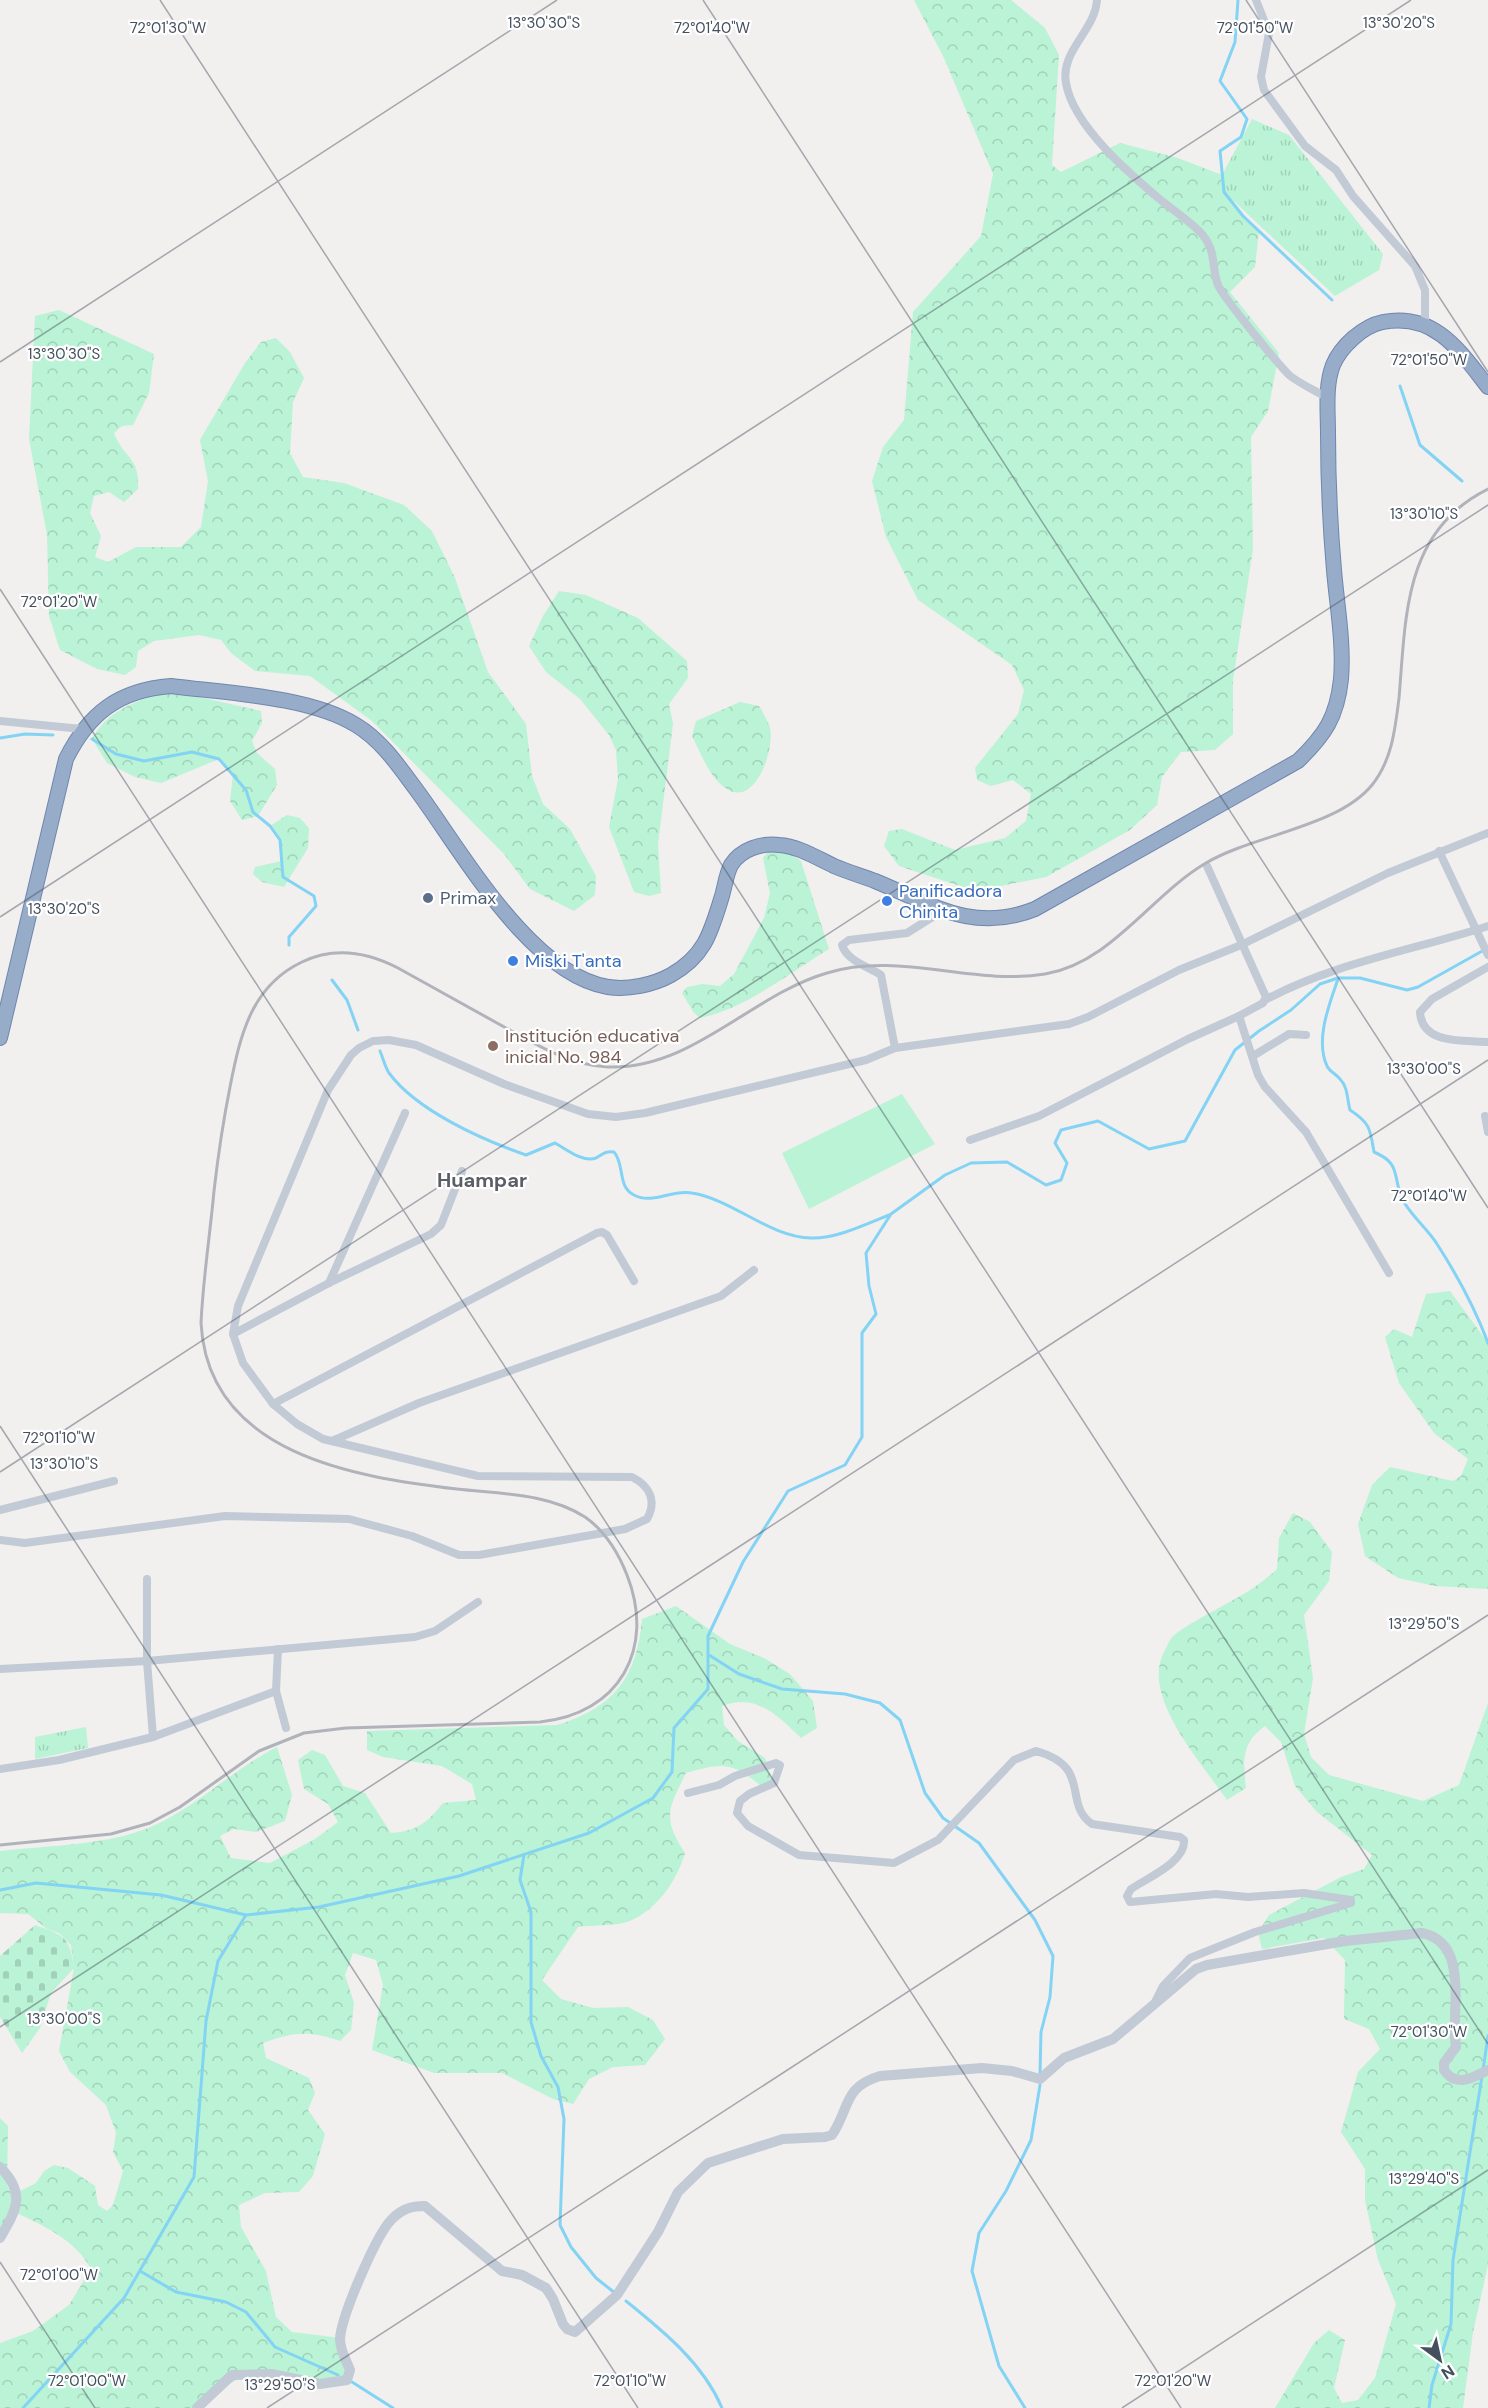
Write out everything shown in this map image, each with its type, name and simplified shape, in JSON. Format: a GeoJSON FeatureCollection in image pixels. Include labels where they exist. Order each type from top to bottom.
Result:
{"type":"FeatureCollection","features":[{"type":"Feature","properties":{"kind":"highway"},"geometry":{"type":"LineString","coordinates":[[0,1038],[66,759],[82,729],[104,709],[125,696],[151,688],[171,686],[302,704],[353,723],[383,748],[497,902],[530,940],[560,968],[607,987],[656,982],[684,968],[696,958],[705,943],[732,864],[749,849],[762,845],[791,847],[942,911],[993,920],[1016,917],[1035,909],[1298,761],[1321,739],[1333,718],[1339,698],[1342,657],[1331,533],[1328,398],[1333,365],[1354,338],[1380,322],[1393,320],[1425,324],[1451,341],[1488,387]]}},
{"type":"Feature","properties":{"kind":"street"},"geometry":{"type":"LineString","coordinates":[[1097,0],[1096,11],[1090,25],[1071,53],[1065,69],[1065,83],[1071,101],[1099,140],[1136,180],[1201,232],[1215,258],[1218,286],[1271,355],[1290,375],[1328,398]]}},
{"type":"Feature","properties":{"kind":"street"},"geometry":{"type":"LineString","coordinates":[[1256,0],[1269,33],[1261,78],[1264,90],[1305,146],[1336,170],[1353,196],[1415,267],[1425,290],[1425,324]]}},
{"type":"Feature","properties":{"kind":"street"},"geometry":{"type":"LineString","coordinates":[[0,721],[82,729]]}},
{"type":"Feature","properties":{"kind":"street"},"geometry":{"type":"LineString","coordinates":[[0,1540],[25,1542],[225,1516],[249,1515],[349,1519],[412,1536],[459,1555],[480,1555],[635,1526],[647,1519],[653,1503],[645,1486],[632,1478],[478,1476],[332,1441],[297,1424],[273,1404],[243,1363],[233,1334],[234,1318],[242,1295],[328,1090],[351,1055],[373,1041],[389,1040],[416,1045],[504,1084],[588,1114],[616,1117],[645,1113],[866,1060],[895,1048],[1069,1024],[1088,1017],[1179,970],[1241,945],[1388,873],[1488,833]]}},
{"type":"Feature","properties":{"kind":"street"},"geometry":{"type":"LineString","coordinates":[[1439,851],[1488,955]]}},
{"type":"Feature","properties":{"kind":"street"},"geometry":{"type":"LineString","coordinates":[[1207,866],[1265,1000]]}},
{"type":"Feature","properties":{"kind":"street"},"geometry":{"type":"LineString","coordinates":[[895,1048],[881,975],[863,966],[846,952],[842,945],[849,940],[907,933],[942,911]]}},
{"type":"Feature","properties":{"kind":"street"},"geometry":{"type":"LineString","coordinates":[[970,1140],[1039,1116],[1188,1039],[1239,1016],[1288,987],[1356,963],[1437,943],[1488,926]]}},
{"type":"Feature","properties":{"kind":"street"},"geometry":{"type":"LineString","coordinates":[[1488,967],[1432,999],[1420,1012],[1427,1032],[1434,1035],[1488,1042]]}},
{"type":"Feature","properties":{"kind":"street"},"geometry":{"type":"LineString","coordinates":[[1239,1016],[1264,1087],[1306,1132],[1389,1273]]}},
{"type":"Feature","properties":{"kind":"street"},"geometry":{"type":"LineString","coordinates":[[1252,1053],[1289,1034],[1306,1035]]}},
{"type":"Feature","properties":{"kind":"street"},"geometry":{"type":"LineString","coordinates":[[329,1283],[405,1113]]}},
{"type":"Feature","properties":{"kind":"street"},"geometry":{"type":"LineString","coordinates":[[1485,1116],[1488,1132]]}},
{"type":"Feature","properties":{"kind":"street"},"geometry":{"type":"LineString","coordinates":[[233,1334],[329,1283],[431,1234],[441,1225],[462,1171]]}},
{"type":"Feature","properties":{"kind":"street"},"geometry":{"type":"LineString","coordinates":[[273,1404],[597,1233],[602,1232],[607,1235],[634,1281]]}},
{"type":"Feature","properties":{"kind":"street"},"geometry":{"type":"LineString","coordinates":[[332,1441],[419,1403],[721,1296],[754,1270]]}},
{"type":"Feature","properties":{"kind":"street"},"geometry":{"type":"LineString","coordinates":[[0,1510],[114,1481]]}},
{"type":"Feature","properties":{"kind":"street"},"geometry":{"type":"LineString","coordinates":[[147,1579],[147,1660],[153,1737]]}},
{"type":"Feature","properties":{"kind":"street"},"geometry":{"type":"LineString","coordinates":[[0,1669],[147,1660],[415,1637],[435,1631],[478,1602]]}},
{"type":"Feature","properties":{"kind":"street"},"geometry":{"type":"LineString","coordinates":[[278,1649],[276,1691],[286,1728]]}},
{"type":"Feature","properties":{"kind":"street"},"geometry":{"type":"LineString","coordinates":[[0,1769],[58,1760],[153,1737],[276,1691]]}},
{"type":"Feature","properties":{"kind":"street"},"geometry":{"type":"LineString","coordinates":[[688,1793],[719,1785],[735,1776],[776,1762],[780,1768],[774,1783],[749,1794],[740,1801],[737,1813],[748,1826],[799,1855],[894,1863],[938,1840],[1014,1760],[1036,1751],[1056,1759],[1071,1773],[1081,1809],[1085,1818],[1092,1824],[1180,1837],[1185,1840],[1185,1845],[1176,1859],[1131,1888],[1127,1896],[1130,1902],[1216,1894],[1248,1897],[1304,1893],[1351,1900],[1350,1903],[1321,1914],[1255,1932],[1190,1958],[1163,1986],[1155,2002]]}},
{"type":"Feature","properties":{"kind":"street"},"geometry":{"type":"LineString","coordinates":[[198,2408],[232,2375],[271,2374],[320,2385],[347,2380],[350,2370],[340,2342],[346,2316],[380,2236],[393,2218],[411,2206],[425,2206],[502,2271],[522,2275],[546,2288],[563,2324],[567,2330],[575,2332],[616,2295],[658,2232],[678,2192],[708,2163],[783,2139],[825,2138],[832,2135],[851,2094],[865,2081],[880,2076],[982,2068],[1012,2071],[1029,2078],[1040,2079],[1064,2058],[1113,2039],[1155,2002],[1196,1970],[1207,1965],[1345,1941],[1432,1935],[1444,1944],[1451,1959],[1456,1986],[1453,2033],[1456,2046],[1444,2063],[1444,2070],[1458,2081],[1488,2070]]}},
{"type":"Feature","properties":{"kind":"street"},"geometry":{"type":"LineString","coordinates":[[0,2167],[12,2179],[16,2196],[13,2215],[0,2238]]}},
{"type":"Feature","properties":{"kind":"green space"},"geometry":{"type":"Polygon","coordinates":[[[914,0],[1011,0],[1045,28],[1059,55],[1052,165],[1061,172],[1120,143],[1178,158],[1222,175],[1224,192],[1259,232],[1255,267],[1230,292],[1279,353],[1268,411],[1251,437],[1253,549],[1233,680],[1233,734],[1215,750],[1181,752],[1162,777],[1157,805],[1130,830],[1046,877],[975,891],[899,866],[884,846],[889,831],[902,829],[955,850],[1005,838],[1026,821],[1031,794],[1013,780],[991,786],[977,780],[975,768],[1018,714],[1024,690],[1012,665],[918,600],[886,537],[872,481],[883,447],[904,420],[913,312],[981,236],[993,174],[944,58],[914,0]]]}},
{"type":"Feature","properties":{"kind":"green space"},"geometry":{"type":"Polygon","coordinates":[[[1252,119],[1289,135],[1383,254],[1379,270],[1335,296],[1224,192],[1222,175],[1252,119]]]}},
{"type":"Feature","properties":{"kind":"green space"},"geometry":{"type":"Polygon","coordinates":[[[59,310],[154,354],[149,393],[133,425],[122,426],[114,433],[134,463],[138,489],[124,502],[109,492],[94,496],[90,513],[101,536],[95,557],[108,562],[136,547],[181,547],[201,527],[208,481],[200,440],[245,363],[261,342],[276,338],[290,352],[304,378],[293,402],[290,453],[303,477],[344,483],[404,505],[432,531],[455,578],[488,672],[526,724],[532,776],[543,804],[570,829],[596,876],[595,895],[574,911],[530,889],[504,854],[372,721],[310,676],[255,671],[231,653],[221,640],[199,635],[154,641],[138,651],[136,667],[125,675],[97,669],[60,650],[49,616],[47,535],[29,439],[35,316],[59,310]]]}},
{"type":"Feature","properties":{"kind":"green space"},"geometry":{"type":"Polygon","coordinates":[[[559,591],[586,595],[638,618],[687,661],[688,678],[669,704],[673,724],[658,844],[661,893],[649,896],[634,892],[609,827],[618,779],[616,750],[609,735],[580,699],[546,672],[529,646],[543,616],[559,591]]]}},
{"type":"Feature","properties":{"kind":"green space"},"geometry":{"type":"Polygon","coordinates":[[[162,693],[204,698],[261,711],[262,723],[252,741],[257,753],[275,769],[277,785],[258,816],[242,820],[230,801],[233,775],[219,759],[161,783],[135,777],[107,763],[92,739],[98,729],[122,709],[162,693]]]}},
{"type":"Feature","properties":{"kind":"green space"},"geometry":{"type":"Polygon","coordinates":[[[740,702],[759,706],[769,725],[771,738],[766,763],[760,775],[745,791],[735,792],[718,782],[705,763],[692,736],[696,721],[740,702]]]}},
{"type":"Feature","properties":{"kind":"green space"},"geometry":{"type":"Polygon","coordinates":[[[287,815],[300,818],[309,828],[308,848],[284,887],[262,882],[253,874],[255,867],[281,861],[280,840],[270,826],[287,815]]]}},
{"type":"Feature","properties":{"kind":"green space"},"geometry":{"type":"Polygon","coordinates":[[[771,848],[780,848],[801,861],[829,949],[751,998],[700,1018],[694,1013],[682,993],[687,987],[703,984],[720,986],[734,974],[764,918],[770,893],[763,858],[771,848]]]}},
{"type":"Feature","properties":{"kind":"green space"},"geometry":{"type":"Polygon","coordinates":[[[902,1094],[935,1144],[809,1209],[782,1153],[902,1094]]]}},
{"type":"Feature","properties":{"kind":"green space"},"geometry":{"type":"Polygon","coordinates":[[[1450,1291],[1488,1343],[1488,1589],[1435,1586],[1398,1578],[1365,1556],[1358,1524],[1372,1485],[1390,1467],[1453,1481],[1461,1476],[1468,1459],[1434,1433],[1399,1383],[1385,1337],[1394,1329],[1412,1337],[1426,1294],[1450,1291]]]}},
{"type":"Feature","properties":{"kind":"green space"},"geometry":{"type":"Polygon","coordinates":[[[1293,1513],[1310,1522],[1332,1552],[1329,1581],[1304,1615],[1313,1678],[1304,1734],[1311,1757],[1329,1775],[1423,1801],[1459,1785],[1488,1703],[1488,2265],[1473,2332],[1463,2408],[1275,2408],[1314,2343],[1329,2330],[1345,2340],[1334,2388],[1342,2403],[1358,2400],[1375,2378],[1396,2304],[1378,2260],[1365,2200],[1365,2169],[1341,2132],[1358,2072],[1380,2049],[1369,2029],[1344,2019],[1345,1960],[1324,1938],[1262,1949],[1258,1933],[1269,1915],[1341,1877],[1364,1869],[1372,1855],[1317,1812],[1295,1786],[1281,1742],[1265,1726],[1251,1739],[1245,1753],[1246,1788],[1227,1800],[1190,1749],[1167,1709],[1160,1689],[1159,1670],[1164,1652],[1173,1636],[1252,1589],[1277,1569],[1279,1538],[1293,1513]]]}},
{"type":"Feature","properties":{"kind":"green space"},"geometry":{"type":"Polygon","coordinates":[[[676,1606],[730,1644],[764,1658],[790,1674],[813,1701],[817,1728],[801,1738],[766,1708],[746,1702],[722,1706],[724,1725],[738,1741],[765,1758],[772,1780],[761,1786],[742,1772],[726,1766],[709,1767],[686,1773],[670,1813],[673,1831],[685,1853],[665,1893],[640,1916],[625,1923],[578,1927],[542,1980],[561,1999],[593,2008],[628,2007],[653,2020],[665,2039],[645,2065],[613,2067],[589,2079],[573,2104],[553,2099],[502,2073],[434,2073],[372,2050],[383,1985],[376,1960],[353,1953],[345,1975],[354,2003],[351,2030],[340,2041],[319,2035],[301,2034],[283,2036],[263,2043],[266,2058],[309,2078],[315,2093],[308,2110],[325,2134],[313,2176],[299,2192],[265,2193],[239,2205],[241,2227],[266,2271],[276,2317],[292,2332],[341,2338],[351,2369],[344,2383],[240,2378],[219,2390],[204,2408],[0,2408],[0,2343],[33,2331],[69,2305],[91,2269],[67,2241],[46,2227],[12,2211],[0,2241],[0,2118],[8,2126],[7,2185],[12,2195],[36,2183],[44,2171],[54,2165],[68,2168],[95,2186],[98,2205],[107,2211],[113,2205],[123,2171],[113,2152],[116,2133],[106,2105],[70,2072],[59,2051],[74,1968],[71,1945],[59,1933],[47,1929],[28,1914],[0,1913],[0,1851],[78,1844],[135,1833],[169,1818],[277,1747],[292,1795],[285,1821],[256,1832],[234,1829],[220,1836],[231,1858],[270,1863],[315,1839],[338,1822],[328,1804],[304,1789],[298,1760],[312,1750],[325,1755],[343,1786],[365,1793],[391,1833],[415,1828],[432,1816],[443,1803],[476,1800],[472,1784],[442,1766],[383,1757],[367,1750],[367,1731],[557,1725],[577,1718],[607,1700],[619,1688],[634,1658],[642,1619],[676,1606]]]}},
{"type":"Feature","properties":{"kind":"green space"},"geometry":{"type":"Polygon","coordinates":[[[86,1727],[88,1748],[35,1759],[35,1737],[86,1727]]]}},
{"type":"Feature","properties":{"kind":"green space"},"geometry":{"type":"Polygon","coordinates":[[[35,1925],[59,1935],[68,1943],[74,1968],[51,1993],[40,2028],[22,2053],[0,2017],[0,1956],[35,1925]]]}},
{"type":"Feature","properties":{"kind":"waterway"},"geometry":{"type":"LineString","coordinates":[[1238,0],[1235,42],[1220,81],[1247,119],[1241,137],[1220,151],[1224,192],[1243,216],[1332,300]]}},
{"type":"Feature","properties":{"kind":"waterway"},"geometry":{"type":"LineString","coordinates":[[1400,386],[1420,445],[1462,481]]}},
{"type":"Feature","properties":{"kind":"waterway"},"geometry":{"type":"LineString","coordinates":[[0,738],[25,734],[53,735]]}},
{"type":"Feature","properties":{"kind":"waterway"},"geometry":{"type":"LineString","coordinates":[[92,739],[116,754],[144,761],[192,752],[219,759],[246,790],[253,812],[270,826],[280,840],[283,877],[314,896],[316,906],[289,937],[289,945]]}},
{"type":"Feature","properties":{"kind":"waterway"},"geometry":{"type":"LineString","coordinates":[[0,1890],[36,1883],[161,1895],[246,1915],[319,1907],[459,1876],[589,1833],[653,1798],[672,1772],[674,1728],[708,1689],[708,1636],[743,1562],[788,1491],[845,1465],[862,1437],[862,1333],[876,1314],[869,1286],[866,1253],[891,1214],[945,1175],[971,1163],[1007,1162],[1046,1185],[1061,1180],[1067,1163],[1055,1143],[1061,1130],[1098,1121],[1149,1149],[1185,1141],[1235,1050],[1291,1010],[1320,984],[1338,978],[1360,978],[1407,990],[1418,987],[1484,950]]}},
{"type":"Feature","properties":{"kind":"waterway"},"geometry":{"type":"LineString","coordinates":[[1338,979],[1327,1011],[1323,1034],[1322,1045],[1327,1066],[1345,1086],[1350,1110],[1368,1127],[1374,1152],[1392,1165],[1404,1202],[1433,1238],[1452,1268],[1488,1343]]}},
{"type":"Feature","properties":{"kind":"waterway"},"geometry":{"type":"LineString","coordinates":[[332,980],[347,1000],[358,1030]]}},
{"type":"Feature","properties":{"kind":"waterway"},"geometry":{"type":"LineString","coordinates":[[380,1051],[388,1071],[401,1087],[416,1100],[452,1123],[526,1155],[555,1143],[586,1159],[596,1158],[606,1152],[614,1152],[625,1187],[641,1198],[692,1193],[722,1203],[781,1232],[811,1238],[841,1234],[889,1215]]}},
{"type":"Feature","properties":{"kind":"waterway"},"geometry":{"type":"LineString","coordinates":[[709,1655],[739,1674],[782,1689],[845,1694],[880,1703],[900,1720],[925,1793],[943,1818],[979,1843],[1035,1920],[1053,1956],[1050,1997],[1041,2032],[1040,2074]]}},
{"type":"Feature","properties":{"kind":"waterway"},"geometry":{"type":"LineString","coordinates":[[524,1855],[520,1880],[531,1912],[531,2022],[541,2056],[558,2087],[564,2119],[560,2225],[571,2247],[596,2278],[615,2293]]}},
{"type":"Feature","properties":{"kind":"waterway"},"geometry":{"type":"LineString","coordinates":[[23,2408],[124,2298],[194,2177],[206,2021],[218,1961],[246,1915]]}},
{"type":"Feature","properties":{"kind":"waterway"},"geometry":{"type":"LineString","coordinates":[[1483,2070],[1488,2036]]}},
{"type":"Feature","properties":{"kind":"waterway"},"geometry":{"type":"LineString","coordinates":[[1429,2408],[1432,2385],[1451,2324],[1453,2260],[1482,2076]]}},
{"type":"Feature","properties":{"kind":"waterway"},"geometry":{"type":"LineString","coordinates":[[1025,2408],[999,2366],[972,2271],[979,2233],[1006,2191],[1031,2140],[1040,2085]]}},
{"type":"Feature","properties":{"kind":"waterway"},"geometry":{"type":"LineString","coordinates":[[140,2271],[176,2292],[226,2302],[246,2312],[275,2347],[338,2375]]}},
{"type":"Feature","properties":{"kind":"waterway"},"geometry":{"type":"LineString","coordinates":[[626,2301],[668,2336],[693,2362],[722,2408]]}},
{"type":"Feature","properties":{"kind":"waterway"},"geometry":{"type":"LineString","coordinates":[[352,2382],[393,2408]]}},
{"type":"Feature","properties":{"kind":"railway"},"geometry":{"type":"LineString","coordinates":[[0,1845],[111,1834],[150,1823],[180,1807],[259,1751],[304,1733],[346,1728],[540,1722],[568,1716],[591,1706],[610,1691],[624,1673],[633,1652],[637,1628],[635,1602],[627,1575],[610,1543],[585,1517],[571,1509],[540,1499],[417,1484],[333,1466],[293,1451],[258,1430],[229,1403],[210,1367],[201,1323],[203,1290],[223,1126],[238,1049],[251,1014],[271,984],[285,972],[314,957],[339,953],[363,955],[398,968],[550,1051],[578,1062],[608,1067],[638,1065],[667,1057],[694,1044],[799,983],[854,967],[909,967],[991,976],[1045,974],[1069,967],[1090,957],[1110,942],[1167,892],[1206,863],[1225,853],[1317,821],[1357,799],[1372,785],[1384,765],[1392,744],[1408,607],[1414,579],[1424,552],[1439,528],[1460,507],[1488,489]]}},
{"type":"Feature","properties":{"kind":"place","name":"Primax"},"geometry":{"type":"Point","coordinates":[428,898]}},
{"type":"Feature","properties":{"kind":"place","name":"Panificadora Chinita"},"geometry":{"type":"Point","coordinates":[887,901]}},
{"type":"Feature","properties":{"kind":"place","name":"Miski T'anta"},"geometry":{"type":"Point","coordinates":[513,961]}},
{"type":"Feature","properties":{"kind":"place","name":"Institución educativa inicial No. 984"},"geometry":{"type":"Point","coordinates":[493,1046]}},
{"type":"Feature","properties":{"kind":"district","name":"Huampar"},"geometry":{"type":"Point","coordinates":[482,1180]}}]}
